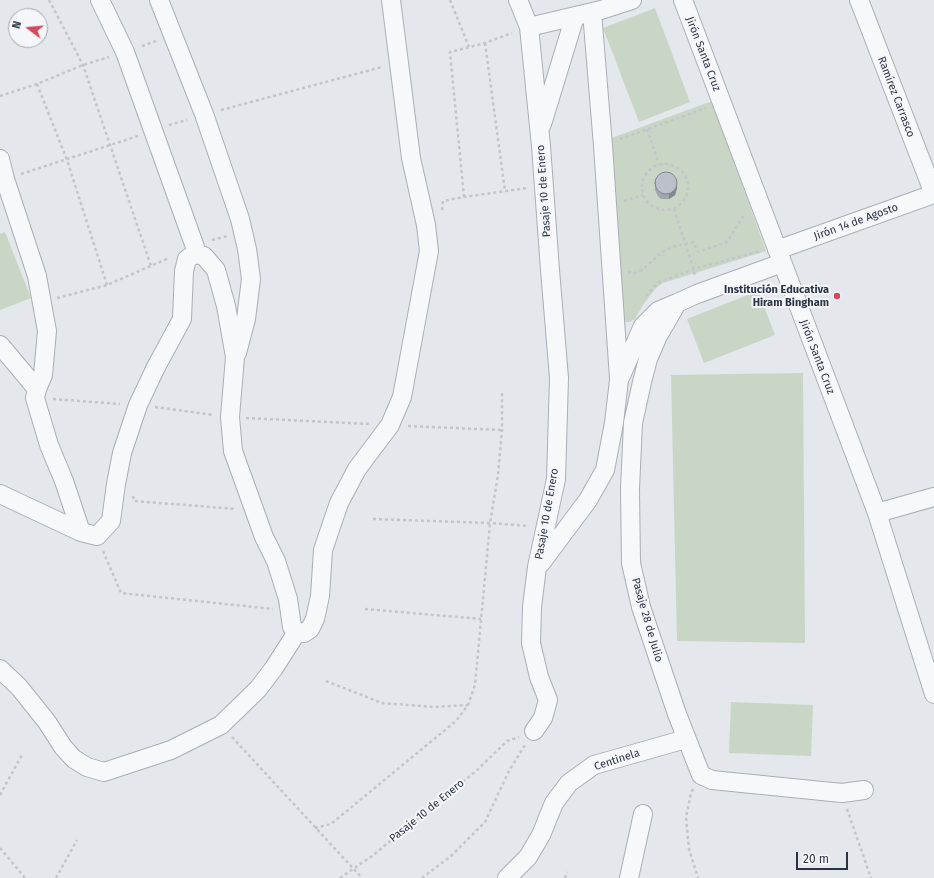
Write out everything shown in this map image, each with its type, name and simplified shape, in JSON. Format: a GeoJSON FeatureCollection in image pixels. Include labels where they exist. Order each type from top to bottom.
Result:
{"type":"FeatureCollection","features":[{"type":"Feature","properties":{"kind":"street"},"geometry":{"type":"LineString","coordinates":[[100,0],[126,52],[195,251],[204,256],[216,270],[226,306],[235,357]]}},
{"type":"Feature","properties":{"kind":"street"},"geometry":{"type":"LineString","coordinates":[[158,0],[204,114],[243,230],[251,279],[246,319],[235,357],[230,417],[233,451],[264,537],[276,561],[288,599],[292,627],[297,632],[304,633],[310,629],[315,619],[320,596],[322,550],[339,503],[357,469],[390,425],[402,398],[429,251],[426,225],[411,158],[391,0]]}},
{"type":"Feature","properties":{"kind":"street","name":"Pasaje 10 de Enero"},"geometry":{"type":"LineString","coordinates":[[518,0],[529,26],[540,133],[559,378],[556,479],[538,567],[532,607],[531,642],[539,677],[548,700],[543,718],[534,731]]}},
{"type":"Feature","properties":{"kind":"street"},"geometry":{"type":"LineString","coordinates":[[529,26],[591,9],[632,0]]}},
{"type":"Feature","properties":{"kind":"street","name":"Jirón Santa Cruz"},"geometry":{"type":"LineString","coordinates":[[683,0],[877,513],[934,694]]}},
{"type":"Feature","properties":{"kind":"street","name":"Ramírez Carrasco"},"geometry":{"type":"LineString","coordinates":[[859,0],[934,194]]}},
{"type":"Feature","properties":{"kind":"street"},"geometry":{"type":"LineString","coordinates":[[540,133],[591,9]]}},
{"type":"Feature","properties":{"kind":"street"},"geometry":{"type":"LineString","coordinates":[[538,567],[588,500],[605,470],[614,423],[619,380],[603,146],[591,9]]}},
{"type":"Feature","properties":{"kind":"street"},"geometry":{"type":"LineString","coordinates":[[0,159],[5,179],[37,276],[47,331],[43,375],[36,393]]}},
{"type":"Feature","properties":{"kind":"street","name":"Jirón 14 de Agosto"},"geometry":{"type":"LineString","coordinates":[[619,380],[643,326],[658,311],[697,294],[778,253],[934,194]]}},
{"type":"Feature","properties":{"kind":"street"},"geometry":{"type":"LineString","coordinates":[[89,534],[111,520],[122,453],[138,405],[156,367],[182,319],[184,272],[187,259],[195,251]]}},
{"type":"Feature","properties":{"kind":"street","name":"Pasaje 28 de Julio"},"geometry":{"type":"LineString","coordinates":[[677,303],[658,336],[648,359],[633,423],[630,489],[631,563],[641,607],[686,739],[701,775]]}},
{"type":"Feature","properties":{"kind":"street"},"geometry":{"type":"LineString","coordinates":[[0,345],[36,393],[49,445],[89,534]]}},
{"type":"Feature","properties":{"kind":"street"},"geometry":{"type":"LineString","coordinates":[[0,494],[89,534]]}},
{"type":"Feature","properties":{"kind":"street"},"geometry":{"type":"LineString","coordinates":[[877,513],[934,497]]}},
{"type":"Feature","properties":{"kind":"street"},"geometry":{"type":"LineString","coordinates":[[0,669],[19,687],[47,722],[63,747],[74,759],[86,768],[104,772],[171,750],[221,725],[258,688],[274,668],[297,632]]}},
{"type":"Feature","properties":{"kind":"street","name":"Centinela"},"geometry":{"type":"LineString","coordinates":[[507,878],[528,857],[541,835],[554,803],[569,784],[594,765],[686,739]]}},
{"type":"Feature","properties":{"kind":"street"},"geometry":{"type":"LineString","coordinates":[[701,775],[712,780],[842,793],[864,790]]}},
{"type":"Feature","properties":{"kind":"street"},"geometry":{"type":"LineString","coordinates":[[629,878],[643,814]]}},
{"type":"Feature","properties":{"kind":"path"},"geometry":{"type":"LineString","coordinates":[[49,0],[83,65],[151,266]]}},
{"type":"Feature","properties":{"kind":"path"},"geometry":{"type":"LineString","coordinates":[[450,0],[469,47]]}},
{"type":"Feature","properties":{"kind":"path"},"geometry":{"type":"LineString","coordinates":[[464,197],[450,52],[485,43],[529,26]]}},
{"type":"Feature","properties":{"kind":"path"},"geometry":{"type":"LineString","coordinates":[[0,96],[37,84],[83,65],[173,36]]}},
{"type":"Feature","properties":{"kind":"path"},"geometry":{"type":"LineString","coordinates":[[485,43],[505,191]]}},
{"type":"Feature","properties":{"kind":"path"},"geometry":{"type":"LineString","coordinates":[[37,84],[67,160],[107,285]]}},
{"type":"Feature","properties":{"kind":"path"},"geometry":{"type":"LineString","coordinates":[[603,146],[721,102]]}},
{"type":"Feature","properties":{"kind":"path"},"geometry":{"type":"LineString","coordinates":[[647,129],[659,164]]}},
{"type":"Feature","properties":{"kind":"path"},"geometry":{"type":"LineString","coordinates":[[659,164],[675,165],[686,176],[688,184],[686,198],[674,209],[667,211],[652,207],[646,202],[643,195],[643,180],[646,173],[652,167],[659,164]]}},
{"type":"Feature","properties":{"kind":"path"},"geometry":{"type":"LineString","coordinates":[[441,216],[442,201],[544,186]]}},
{"type":"Feature","properties":{"kind":"path"},"geometry":{"type":"LineString","coordinates":[[622,202],[643,195]]}},
{"type":"Feature","properties":{"kind":"path"},"geometry":{"type":"LineString","coordinates":[[674,209],[694,270],[697,294]]}},
{"type":"Feature","properties":{"kind":"path"},"geometry":{"type":"LineString","coordinates":[[627,272],[635,273],[642,270],[661,252],[685,243],[693,242],[698,252],[727,242],[748,209]]}},
{"type":"Feature","properties":{"kind":"path"},"geometry":{"type":"LineString","coordinates":[[41,301],[59,298],[107,285],[151,266],[195,251],[243,230]]}},
{"type":"Feature","properties":{"kind":"path"},"geometry":{"type":"LineString","coordinates":[[643,300],[659,282],[694,270],[778,253]]}},
{"type":"Feature","properties":{"kind":"path"},"geometry":{"type":"LineString","coordinates":[[315,828],[331,824],[456,721],[468,705],[475,685],[490,523],[498,475],[502,430],[502,392]]}},
{"type":"Feature","properties":{"kind":"path"},"geometry":{"type":"LineString","coordinates":[[36,393],[230,417],[502,430]]}},
{"type":"Feature","properties":{"kind":"path"},"geometry":{"type":"LineString","coordinates":[[132,494],[134,501],[254,510]]}},
{"type":"Feature","properties":{"kind":"path"},"geometry":{"type":"LineString","coordinates":[[374,520],[490,523],[546,527]]}},
{"type":"Feature","properties":{"kind":"path"},"geometry":{"type":"LineString","coordinates":[[89,534],[121,593],[290,611]]}},
{"type":"Feature","properties":{"kind":"path"},"geometry":{"type":"LineString","coordinates":[[366,609],[481,619]]}},
{"type":"Feature","properties":{"kind":"path"},"geometry":{"type":"LineString","coordinates":[[326,681],[382,703],[434,707],[468,705]]}},
{"type":"Feature","properties":{"kind":"path"},"geometry":{"type":"LineString","coordinates":[[221,725],[362,878]]}},
{"type":"Feature","properties":{"kind":"path"},"geometry":{"type":"LineString","coordinates":[[422,878],[451,856],[485,822],[509,771],[534,731]]}},
{"type":"Feature","properties":{"kind":"path","name":"Pasaje 10 de Enero"},"geometry":{"type":"LineString","coordinates":[[340,878],[372,856],[476,771],[507,741],[534,731]]}},
{"type":"Feature","properties":{"kind":"path"},"geometry":{"type":"LineString","coordinates":[[0,795],[23,753]]}},
{"type":"Feature","properties":{"kind":"path"},"geometry":{"type":"LineString","coordinates":[[698,878],[689,849],[686,817],[691,793],[701,775]]}},
{"type":"Feature","properties":{"kind":"path"},"geometry":{"type":"LineString","coordinates":[[842,793],[871,878]]}},
{"type":"Feature","properties":{"kind":"path"},"geometry":{"type":"LineString","coordinates":[[56,878],[76,840]]}},
{"type":"Feature","properties":{"kind":"path"},"geometry":{"type":"LineString","coordinates":[[0,848],[25,878]]}},
{"type":"Feature","properties":{"kind":"path"},"geometry":{"type":"LineString","coordinates":[[565,878],[567,872]]}},
{"type":"Feature","properties":{"kind":"green space"},"geometry":{"type":"Polygon","coordinates":[[[655,8],[690,102],[639,122],[603,28],[655,8]]]}},
{"type":"Feature","properties":{"kind":"green space"},"geometry":{"type":"Polygon","coordinates":[[[712,101],[766,251],[663,283],[655,289],[635,319],[630,322],[624,322],[620,318],[606,140],[712,101]]]}},
{"type":"Feature","properties":{"kind":"green space"},"geometry":{"type":"Polygon","coordinates":[[[5,232],[31,298],[0,310],[0,234],[5,232]]]}},
{"type":"Feature","properties":{"kind":"green space"},"geometry":{"type":"Polygon","coordinates":[[[758,291],[775,335],[704,363],[687,319],[758,291]]]}},
{"type":"Feature","properties":{"kind":"green space"},"geometry":{"type":"Polygon","coordinates":[[[803,373],[805,643],[677,641],[671,375],[803,373]]]}},
{"type":"Feature","properties":{"kind":"green space"},"geometry":{"type":"Polygon","coordinates":[[[731,702],[813,705],[811,756],[729,753],[731,702]]]}},
{"type":"Feature","properties":{"kind":"building"},"geometry":{"type":"Polygon","coordinates":[[[666,172],[674,175],[677,183],[674,191],[666,194],[658,191],[655,183],[658,175],[666,172]]]}},
{"type":"Feature","properties":{"kind":"place","name":"Institución Educativa Hiram Bingham"},"geometry":{"type":"Point","coordinates":[837,296]}}]}
